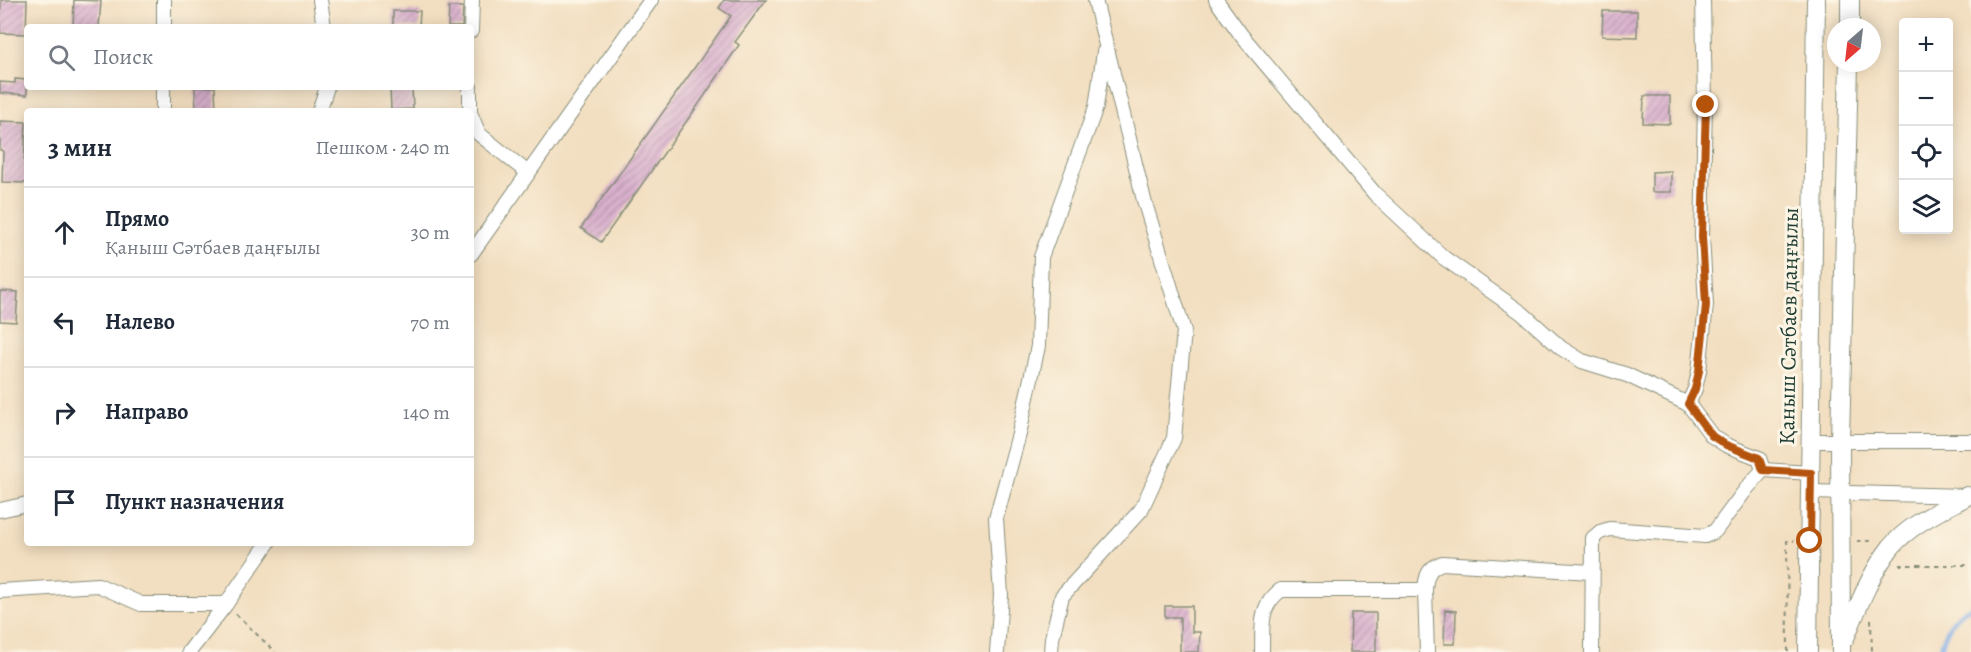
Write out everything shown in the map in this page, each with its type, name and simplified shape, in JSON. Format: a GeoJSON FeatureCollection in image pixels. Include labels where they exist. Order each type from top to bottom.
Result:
{"type":"FeatureCollection","features":[{"type":"Feature","properties":{"kind":"main road","name":"Қаныш Сәтбаев даңғылы"},"geometry":{"type":"LineString","coordinates":[[1809,652],[1816,0]]}},
{"type":"Feature","properties":{"kind":"main road"},"geometry":{"type":"LineString","coordinates":[[1850,0],[1850,18]]}},
{"type":"Feature","properties":{"kind":"main road"},"geometry":{"type":"LineString","coordinates":[[1841,648],[1840,441],[1849,72]]}},
{"type":"Feature","properties":{"kind":"main road"},"geometry":{"type":"LineString","coordinates":[[1841,648],[1868,584],[1892,546],[1920,522],[1969,496]]}},
{"type":"Feature","properties":{"kind":"street"},"geometry":{"type":"LineString","coordinates":[[164,0],[164,24]]}},
{"type":"Feature","properties":{"kind":"street"},"geometry":{"type":"LineString","coordinates":[[320,0],[324,24]]}},
{"type":"Feature","properties":{"kind":"street"},"geometry":{"type":"LineString","coordinates":[[471,24],[472,0]]}},
{"type":"Feature","properties":{"kind":"street"},"geometry":{"type":"LineString","coordinates":[[474,250],[651,0]]}},
{"type":"Feature","properties":{"kind":"street"},"geometry":{"type":"LineString","coordinates":[[1051,652],[1062,596],[1141,510],[1174,438],[1184,331],[1144,200],[1095,0]]}},
{"type":"Feature","properties":{"kind":"street"},"geometry":{"type":"LineString","coordinates":[[1216,0],[1242,36],[1376,194],[1444,258],[1522,313],[1561,348],[1582,361],[1627,375],[1688,404],[1712,436],[1726,445],[1759,458],[1763,470]]}},
{"type":"Feature","properties":{"kind":"street"},"geometry":{"type":"LineString","coordinates":[[1688,404],[1695,389],[1699,371],[1706,305],[1702,236],[1706,105],[1703,0]]}},
{"type":"Feature","properties":{"kind":"street"},"geometry":{"type":"LineString","coordinates":[[997,652],[1001,595],[996,518],[1019,434],[1038,346],[1041,257],[1096,107],[1106,44]]}},
{"type":"Feature","properties":{"kind":"street"},"geometry":{"type":"LineString","coordinates":[[163,90],[163,108]]}},
{"type":"Feature","properties":{"kind":"street"},"geometry":{"type":"LineString","coordinates":[[320,108],[326,90]]}},
{"type":"Feature","properties":{"kind":"street"},"geometry":{"type":"LineString","coordinates":[[470,90],[470,108]]}},
{"type":"Feature","properties":{"kind":"street"},"geometry":{"type":"LineString","coordinates":[[474,122],[479,134],[528,173]]}},
{"type":"Feature","properties":{"kind":"street"},"geometry":{"type":"LineString","coordinates":[[1811,441],[1971,441]]}},
{"type":"Feature","properties":{"kind":"street"},"geometry":{"type":"LineString","coordinates":[[1763,470],[1811,473]]}},
{"type":"Feature","properties":{"kind":"street"},"geometry":{"type":"LineString","coordinates":[[1592,652],[1593,538],[1599,532],[1610,529],[1705,536],[1715,531],[1763,470]]}},
{"type":"Feature","properties":{"kind":"street"},"geometry":{"type":"LineString","coordinates":[[1811,492],[1969,496]]}},
{"type":"Feature","properties":{"kind":"street"},"geometry":{"type":"LineString","coordinates":[[0,510],[24,505]]}},
{"type":"Feature","properties":{"kind":"street"},"geometry":{"type":"LineString","coordinates":[[189,652],[266,546]]}},
{"type":"Feature","properties":{"kind":"street"},"geometry":{"type":"LineString","coordinates":[[1427,652],[1425,590],[1427,575],[1433,566],[1442,563],[1591,572]]}},
{"type":"Feature","properties":{"kind":"street"},"geometry":{"type":"LineString","coordinates":[[0,591],[98,585],[141,604],[226,604]]}},
{"type":"Feature","properties":{"kind":"street"},"geometry":{"type":"LineString","coordinates":[[1262,652],[1264,607],[1271,597],[1281,590],[1425,590]]}},
{"type":"Feature","properties":{"kind":"path"},"geometry":{"type":"LineString","coordinates":[[1787,541],[1788,652]]}},
{"type":"Feature","properties":{"kind":"path"},"geometry":{"type":"LineString","coordinates":[[1899,565],[1971,565]]}},
{"type":"Feature","properties":{"kind":"path"},"geometry":{"type":"LineString","coordinates":[[226,604],[275,652]]}},
{"type":"Feature","properties":{"kind":"path"},"geometry":{"type":"LineString","coordinates":[[1871,615],[1872,652]]}},
{"type":"Feature","properties":{"kind":"building"},"geometry":{"type":"Polygon","coordinates":[[[1,0],[27,0],[24,34],[0,33],[1,0]]]}},
{"type":"Feature","properties":{"kind":"building"},"geometry":{"type":"Polygon","coordinates":[[[74,0],[101,1],[99,24],[73,24],[74,0]]]}},
{"type":"Feature","properties":{"kind":"building"},"geometry":{"type":"Polygon","coordinates":[[[724,0],[766,0],[735,42],[739,45],[703,98],[601,242],[581,228],[731,16],[719,8],[724,0]]]}},
{"type":"Feature","properties":{"kind":"building"},"geometry":{"type":"Polygon","coordinates":[[[449,7],[463,7],[462,24],[448,24],[449,7]]]}},
{"type":"Feature","properties":{"kind":"building"},"geometry":{"type":"Polygon","coordinates":[[[393,11],[420,11],[419,24],[393,24],[393,11]]]}},
{"type":"Feature","properties":{"kind":"building"},"geometry":{"type":"Polygon","coordinates":[[[1603,11],[1637,11],[1637,37],[1602,36],[1603,11]]]}},
{"type":"Feature","properties":{"kind":"building"},"geometry":{"type":"Polygon","coordinates":[[[15,79],[24,80],[24,90],[27,90],[27,95],[0,93],[0,82],[15,83],[15,79]]]}},
{"type":"Feature","properties":{"kind":"building"},"geometry":{"type":"Polygon","coordinates":[[[195,90],[215,90],[216,108],[196,108],[195,90]]]}},
{"type":"Feature","properties":{"kind":"building"},"geometry":{"type":"Polygon","coordinates":[[[390,90],[412,90],[413,108],[391,108],[390,90]]]}},
{"type":"Feature","properties":{"kind":"building"},"geometry":{"type":"Polygon","coordinates":[[[1644,96],[1670,96],[1670,124],[1643,123],[1644,96]]]}},
{"type":"Feature","properties":{"kind":"building"},"geometry":{"type":"Polygon","coordinates":[[[0,121],[24,122],[24,183],[2,182],[3,151],[0,150],[0,121]]]}},
{"type":"Feature","properties":{"kind":"building"},"geometry":{"type":"Polygon","coordinates":[[[1671,171],[1671,192],[1652,192],[1652,172],[1671,171]]]}},
{"type":"Feature","properties":{"kind":"building"},"geometry":{"type":"Polygon","coordinates":[[[0,291],[18,292],[16,322],[0,321],[0,291]]]}},
{"type":"Feature","properties":{"kind":"building"},"geometry":{"type":"Polygon","coordinates":[[[1165,606],[1192,606],[1192,632],[1200,632],[1199,652],[1180,652],[1180,617],[1165,617],[1165,606]]]}},
{"type":"Feature","properties":{"kind":"building"},"geometry":{"type":"Polygon","coordinates":[[[1445,610],[1456,611],[1455,644],[1444,644],[1445,610]]]}},
{"type":"Feature","properties":{"kind":"building"},"geometry":{"type":"Polygon","coordinates":[[[1351,613],[1376,613],[1376,652],[1350,652],[1351,613]]]}},
{"type":"Feature","properties":{"kind":"waterway"},"geometry":{"type":"LineString","coordinates":[[1940,652],[1950,625],[1971,607]]}},
{"type":"Feature","properties":{"kind":"route"},"geometry":{"type":"LineString","coordinates":[[1706,105],[1702,236],[1706,305],[1699,371],[1695,389],[1688,404],[1712,436],[1726,445],[1759,458],[1763,470],[1811,473],[1810,541]]}}]}
